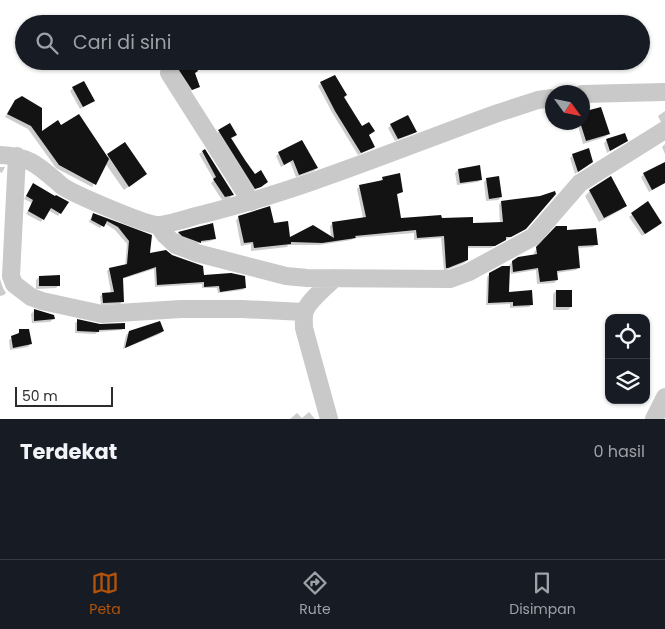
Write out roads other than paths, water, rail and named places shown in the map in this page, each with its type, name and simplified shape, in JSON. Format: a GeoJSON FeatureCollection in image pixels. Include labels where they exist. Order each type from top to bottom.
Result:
{"type":"FeatureCollection","features":[{"type":"Feature","properties":{"kind":"street"},"geometry":{"type":"LineString","coordinates":[[169,74],[251,202]]}},
{"type":"Feature","properties":{"kind":"street"},"geometry":{"type":"LineString","coordinates":[[590,94],[665,92]]}},
{"type":"Feature","properties":{"kind":"street"},"geometry":{"type":"LineString","coordinates":[[304,312],[181,309],[102,314],[31,297],[14,284],[11,276],[8,156],[32,160],[62,186],[76,194],[141,221],[158,225],[251,202],[498,113],[545,99]]}},
{"type":"Feature","properties":{"kind":"street"},"geometry":{"type":"LineString","coordinates":[[158,225],[165,236],[176,245],[197,253],[286,276],[450,280],[463,275],[533,237],[587,177],[665,130]]}},
{"type":"Feature","properties":{"kind":"street"},"geometry":{"type":"LineString","coordinates":[[329,419],[304,328],[304,312],[309,304],[335,278]]}},
{"type":"Feature","properties":{"kind":"street"},"geometry":{"type":"LineString","coordinates":[[654,419],[665,397]]}}]}
